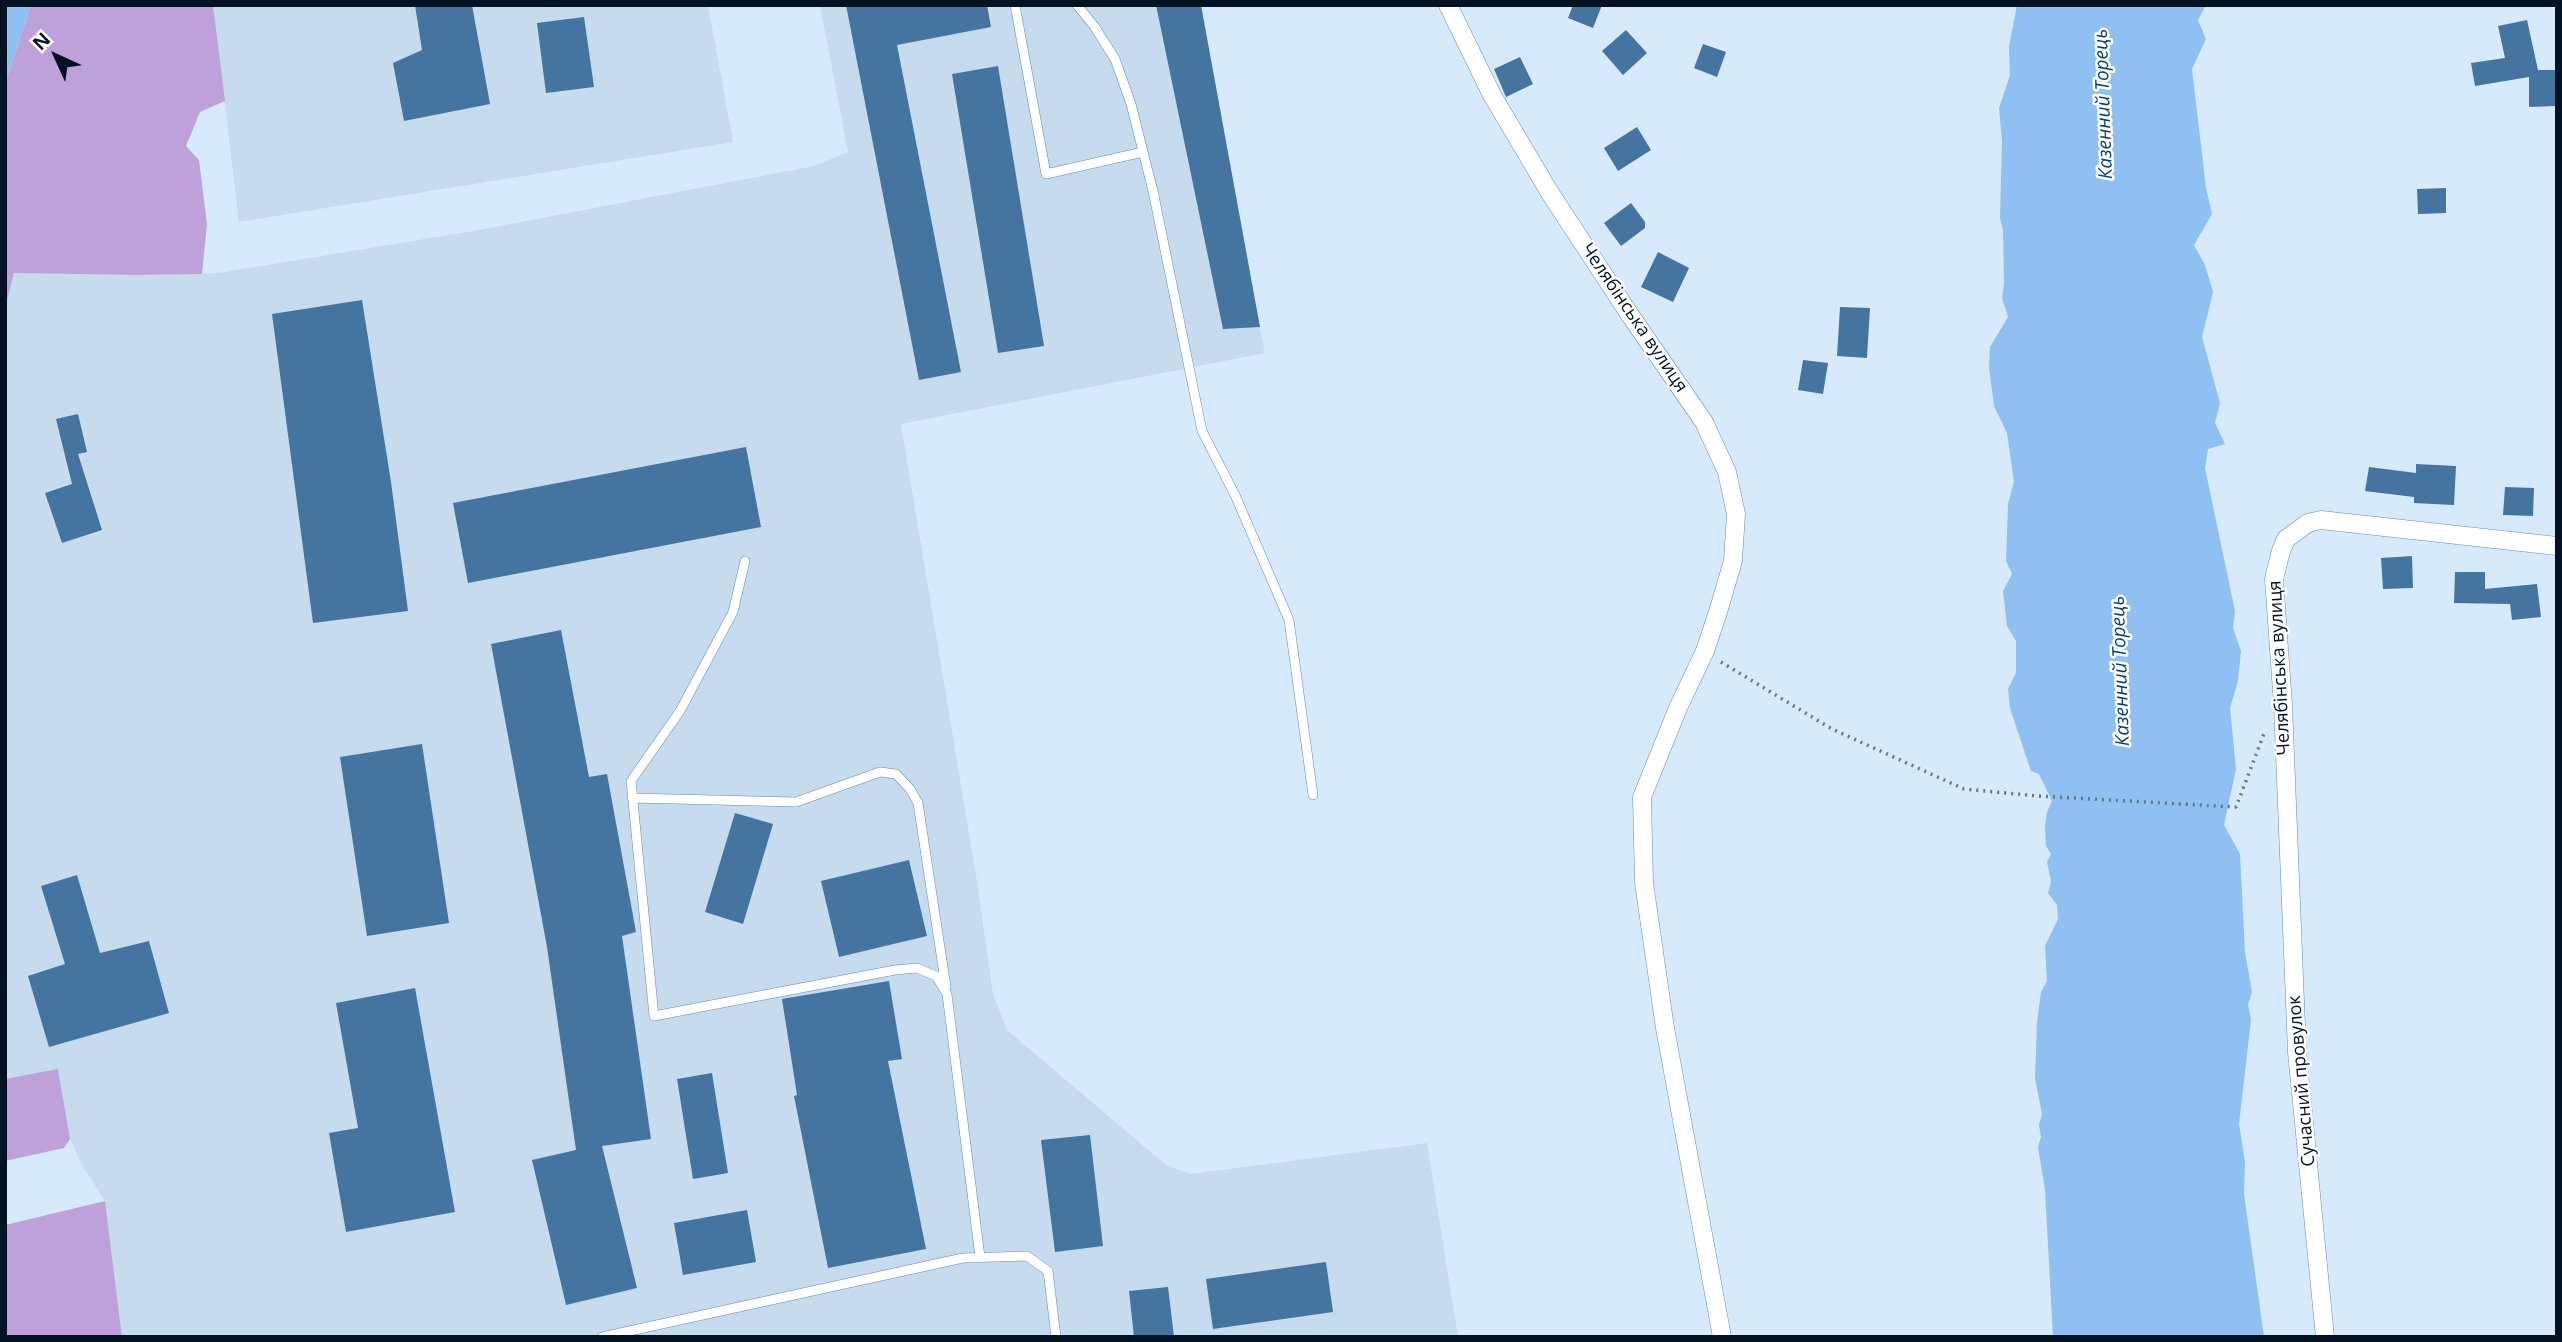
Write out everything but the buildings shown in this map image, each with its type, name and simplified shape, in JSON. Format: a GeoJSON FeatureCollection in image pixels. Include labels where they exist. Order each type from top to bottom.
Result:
{"type":"FeatureCollection","features":[{"type":"Feature","properties":{"kind":"street","name":"Челябінська вулиця"},"geometry":{"type":"LineString","coordinates":[[1448,5],[1492,95],[1550,193],[1704,422],[1727,472],[1736,514],[1733,561],[1705,651],[1678,708],[1642,797],[1644,883],[1665,1028],[1722,1337]]}},
{"type":"Feature","properties":{"kind":"street","name":"Челябінська вулиця"},"geometry":{"type":"LineString","coordinates":[[2287,824],[2283,705],[2274,579],[2286,539],[2308,523],[2321,520],[2557,546]]}},
{"type":"Feature","properties":{"kind":"street","name":"Сучасний провулок"},"geometry":{"type":"LineString","coordinates":[[2287,824],[2297,1052],[2325,1337]]}},
{"type":"Feature","properties":{"kind":"lane"},"geometry":{"type":"LineString","coordinates":[[1015,5],[1046,174],[1143,152]]}},
{"type":"Feature","properties":{"kind":"lane"},"geometry":{"type":"LineString","coordinates":[[1077,5],[1115,59],[1131,104],[1202,431],[1235,495],[1289,620],[1313,795]]}},
{"type":"Feature","properties":{"kind":"lane"},"geometry":{"type":"LineString","coordinates":[[745,561],[733,612],[680,711],[631,781],[654,1016],[917,968],[936,976],[947,994]]}},
{"type":"Feature","properties":{"kind":"lane"},"geometry":{"type":"LineString","coordinates":[[632,798],[796,802],[880,772],[896,774],[910,789],[918,803],[947,994],[980,1257]]}},
{"type":"Feature","properties":{"kind":"lane"},"geometry":{"type":"LineString","coordinates":[[602,1337],[963,1258],[1027,1256],[1048,1271],[1056,1337]]}},
{"type":"Feature","properties":{"kind":"lane"},"geometry":{"type":"LineString","coordinates":[[652,1326],[654,1337]]}},
{"type":"Feature","properties":{"kind":"path"},"geometry":{"type":"LineString","coordinates":[[1705,651],[1832,729],[1964,789],[2038,796],[2236,807],[2269,723],[2283,705]]}},
{"type":"Feature","properties":{"kind":"shaded area"},"geometry":{"type":"Polygon","coordinates":[[[31,5],[213,5],[225,101],[200,112],[186,146],[199,160],[207,224],[202,274],[14,273],[5,308],[5,84],[31,5]]]}},
{"type":"Feature","properties":{"kind":"shaded area"},"geometry":{"type":"Polygon","coordinates":[[[213,5],[708,5],[733,142],[239,222],[213,5]]]}},
{"type":"Feature","properties":{"kind":"shaded area"},"geometry":{"type":"Polygon","coordinates":[[[820,5],[1191,5],[1265,353],[901,424],[976,875],[993,994],[1007,1030],[1166,1165],[1191,1174],[1427,1143],[1458,1337],[122,1337],[105,1201],[82,1165],[70,1139],[58,1069],[5,1079],[5,308],[13,273],[219,273],[479,230],[814,166],[848,152],[820,5]]]}},
{"type":"Feature","properties":{"kind":"shaded area"},"geometry":{"type":"Polygon","coordinates":[[[58,1069],[70,1139],[64,1148],[5,1161],[5,1079],[58,1069]]]}},
{"type":"Feature","properties":{"kind":"shaded area"},"geometry":{"type":"Polygon","coordinates":[[[105,1201],[122,1337],[5,1337],[5,1225],[105,1201]]]}},
{"type":"Feature","properties":{"kind":"water"},"geometry":{"type":"Polygon","coordinates":[[[5,5],[31,5],[5,84],[5,5]]]}},
{"type":"Feature","properties":{"kind":"water","name":"Казенний Торець"},"geometry":{"type":"Polygon","coordinates":[[[2017,5],[2206,5],[2198,20],[2206,39],[2192,69],[2206,188],[2212,214],[2194,245],[2205,265],[2213,292],[2202,337],[2220,403],[2215,423],[2225,444],[2208,449],[2205,468],[2235,611],[2233,628],[2241,651],[2238,681],[2230,708],[2236,769],[2224,825],[2240,854],[2245,952],[2252,992],[2248,1005],[2251,1019],[2239,1124],[2245,1162],[2244,1194],[2264,1337],[2053,1337],[2045,1190],[2038,1147],[2042,1114],[2035,1078],[2037,1022],[2041,992],[2047,981],[2045,946],[2058,919],[2057,905],[2048,893],[2051,882],[2047,862],[2051,854],[2046,846],[2045,826],[2052,801],[2039,774],[2031,771],[2010,708],[2008,689],[2016,673],[2016,641],[2007,626],[2003,591],[2012,574],[2006,561],[2008,504],[2014,482],[2007,433],[1994,406],[1989,368],[1990,347],[2008,317],[2002,298],[2002,141],[1999,108],[2010,75],[2009,47],[2017,5]]]}}]}
